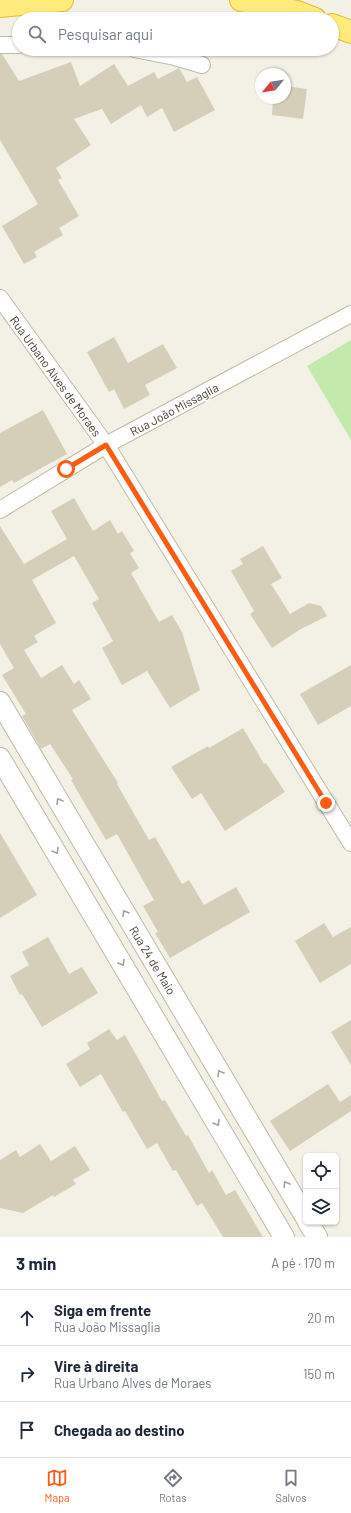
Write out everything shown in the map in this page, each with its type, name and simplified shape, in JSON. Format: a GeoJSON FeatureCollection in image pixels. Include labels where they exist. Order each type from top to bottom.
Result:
{"type":"FeatureCollection","features":[{"type":"Feature","properties":{"kind":"highway"},"geometry":{"type":"LineString","coordinates":[[0,6],[62,0]]}},
{"type":"Feature","properties":{"kind":"highway"},"geometry":{"type":"LineString","coordinates":[[241,0],[297,12]]}},
{"type":"Feature","properties":{"kind":"highway"},"geometry":{"type":"LineString","coordinates":[[339,28],[351,32]]}},
{"type":"Feature","properties":{"kind":"street"},"geometry":{"type":"LineString","coordinates":[[0,45],[12,45]]}},
{"type":"Feature","properties":{"kind":"street"},"geometry":{"type":"LineString","coordinates":[[170,56],[202,65]]}},
{"type":"Feature","properties":{"kind":"street","name":"Rua Urbano Alves de Moraes"},"geometry":{"type":"LineString","coordinates":[[0,298],[106,445],[351,843]]}},
{"type":"Feature","properties":{"kind":"street","name":"Rua João Missaglia"},"geometry":{"type":"LineString","coordinates":[[0,510],[106,445],[351,314]]}},
{"type":"Feature","properties":{"kind":"street","name":"Rua 24 de Maio"},"geometry":{"type":"LineString","coordinates":[[0,702],[303,1213]]}},
{"type":"Feature","properties":{"kind":"street"},"geometry":{"type":"LineString","coordinates":[[0,758],[284,1237]]}},
{"type":"Feature","properties":{"kind":"street"},"geometry":{"type":"LineString","coordinates":[[310,1225],[317,1237]]}},
{"type":"Feature","properties":{"kind":"green space"},"geometry":{"type":"Polygon","coordinates":[[[351,340],[351,440],[307,366],[351,340]]]}},
{"type":"Feature","properties":{"kind":"building"},"geometry":{"type":"Polygon","coordinates":[[[0,54],[2,54],[19,81],[71,62],[80,86],[114,64],[128,86],[154,72],[158,79],[179,68],[187,82],[197,77],[215,110],[174,132],[162,108],[147,117],[141,105],[111,124],[102,109],[74,119],[91,145],[56,168],[62,178],[58,180],[79,216],[59,228],[63,235],[34,252],[37,257],[24,264],[2,226],[38,204],[0,140],[0,54]]]}},
{"type":"Feature","properties":{"kind":"building"},"geometry":{"type":"Polygon","coordinates":[[[291,87],[307,89],[303,119],[272,115],[273,104],[291,104],[291,87]]]}},
{"type":"Feature","properties":{"kind":"building"},"geometry":{"type":"Polygon","coordinates":[[[114,337],[128,363],[163,344],[177,368],[145,385],[150,395],[124,409],[114,389],[109,392],[87,352],[114,337]]]}},
{"type":"Feature","properties":{"kind":"building"},"geometry":{"type":"Polygon","coordinates":[[[43,410],[67,454],[14,483],[12,480],[0,487],[0,433],[43,410]]]}},
{"type":"Feature","properties":{"kind":"building"},"geometry":{"type":"Polygon","coordinates":[[[74,498],[93,531],[110,520],[118,534],[122,531],[134,551],[130,553],[139,568],[131,573],[159,622],[172,615],[182,632],[200,690],[170,708],[147,671],[122,685],[102,648],[113,641],[92,603],[99,599],[74,556],[32,580],[56,623],[34,636],[38,642],[24,650],[41,678],[62,665],[74,684],[79,680],[91,699],[72,710],[118,783],[117,784],[149,840],[155,837],[182,884],[189,880],[204,905],[236,887],[250,912],[170,958],[155,933],[158,932],[143,906],[154,900],[117,834],[106,840],[71,780],[73,779],[50,744],[41,749],[22,716],[26,714],[2,675],[14,668],[0,644],[0,526],[24,564],[67,539],[51,511],[74,498]]]}},
{"type":"Feature","properties":{"kind":"building"},"geometry":{"type":"Polygon","coordinates":[[[263,546],[282,578],[271,584],[290,614],[309,603],[321,606],[327,616],[299,630],[272,648],[250,614],[254,611],[231,571],[243,564],[240,559],[263,546]]]}},
{"type":"Feature","properties":{"kind":"building"},"geometry":{"type":"Polygon","coordinates":[[[351,665],[351,706],[318,725],[300,694],[351,665]]]}},
{"type":"Feature","properties":{"kind":"building"},"geometry":{"type":"Polygon","coordinates":[[[243,728],[264,764],[266,763],[285,792],[225,831],[201,793],[192,799],[171,767],[208,746],[209,748],[243,728]]]}},
{"type":"Feature","properties":{"kind":"building"},"geometry":{"type":"Polygon","coordinates":[[[0,833],[37,895],[0,918],[0,833]]]}},
{"type":"Feature","properties":{"kind":"building"},"geometry":{"type":"Polygon","coordinates":[[[324,923],[333,937],[351,927],[351,964],[320,983],[295,941],[324,923]]]}},
{"type":"Feature","properties":{"kind":"building"},"geometry":{"type":"Polygon","coordinates":[[[48,937],[69,974],[82,967],[98,993],[42,1027],[22,994],[20,995],[10,976],[29,965],[22,952],[48,937]]]}},
{"type":"Feature","properties":{"kind":"building"},"geometry":{"type":"Polygon","coordinates":[[[351,1020],[351,1065],[331,1032],[351,1020]]]}},
{"type":"Feature","properties":{"kind":"building"},"geometry":{"type":"Polygon","coordinates":[[[109,1029],[117,1040],[125,1035],[162,1101],[165,1100],[186,1136],[188,1135],[209,1173],[212,1170],[226,1195],[235,1190],[263,1237],[223,1237],[202,1203],[197,1206],[176,1170],[173,1171],[157,1143],[147,1149],[101,1074],[80,1087],[66,1064],[90,1049],[87,1043],[109,1029]]]}},
{"type":"Feature","properties":{"kind":"building"},"geometry":{"type":"Polygon","coordinates":[[[328,1084],[340,1102],[351,1095],[351,1111],[290,1151],[270,1121],[328,1084]]]}},
{"type":"Feature","properties":{"kind":"building"},"geometry":{"type":"Polygon","coordinates":[[[40,1144],[51,1161],[75,1146],[90,1170],[73,1180],[76,1184],[54,1197],[53,1195],[23,1213],[0,1208],[0,1160],[16,1150],[20,1157],[40,1144]]]}},
{"type":"Feature","properties":{"kind":"route"},"geometry":{"type":"LineString","coordinates":[[66,469],[106,445],[326,803]]}}]}
